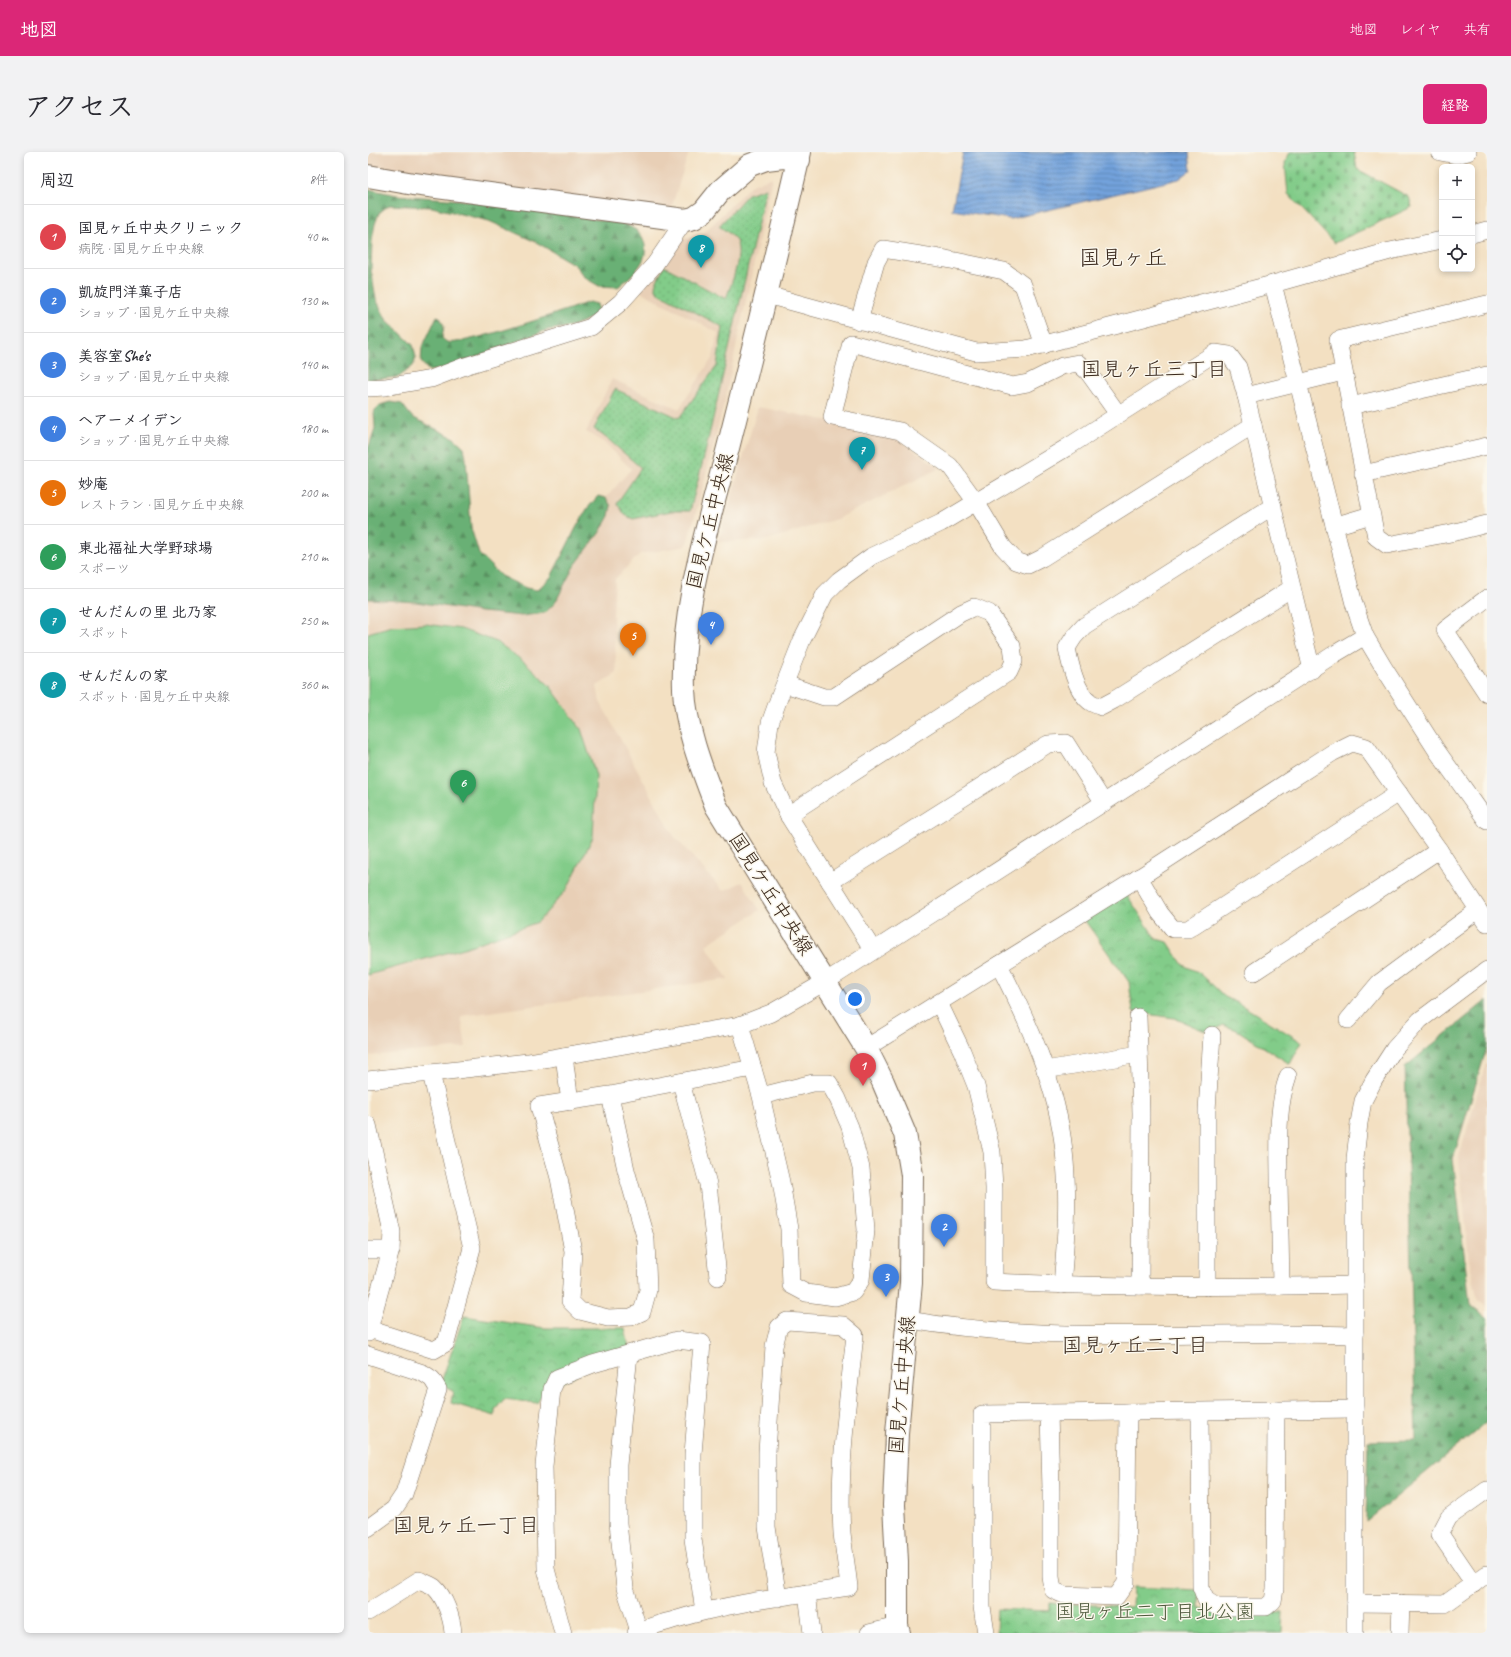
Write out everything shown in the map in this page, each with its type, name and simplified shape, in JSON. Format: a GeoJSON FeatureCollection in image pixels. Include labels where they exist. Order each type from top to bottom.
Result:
{"type":"FeatureCollection","features":[{"type":"Feature","properties":{"kind":"street"},"geometry":{"type":"LineString","coordinates":[[1440,152],[1456,155],[1468,152]]}},
{"type":"Feature","properties":{"kind":"street"},"geometry":{"type":"LineString","coordinates":[[368,176],[414,184],[685,220],[694,218],[704,211],[720,191],[750,165],[766,159],[800,156]]}},
{"type":"Feature","properties":{"kind":"street","name":"国見ケ丘中央線"},"geometry":{"type":"LineString","coordinates":[[800,156],[767,295],[706,533],[688,615],[684,653],[684,692],[689,722],[701,768],[716,806],[866,1048],[883,1082],[905,1134],[912,1175],[911,1283],[897,1433],[894,1505],[897,1561],[898,1630]]}},
{"type":"Feature","properties":{"kind":"street"},"geometry":{"type":"LineString","coordinates":[[368,388],[385,387],[431,379],[465,366],[591,327],[621,302],[655,264],[685,220]]}},
{"type":"Feature","properties":{"kind":"street"},"geometry":{"type":"LineString","coordinates":[[1475,233],[1487,230]]}},
{"type":"Feature","properties":{"kind":"street"},"geometry":{"type":"LineString","coordinates":[[767,295],[976,352],[1026,349],[1273,284],[1390,251],[1439,241]]}},
{"type":"Feature","properties":{"kind":"street"},"geometry":{"type":"LineString","coordinates":[[859,321],[876,262],[883,249],[946,259],[1004,271],[1023,285],[1044,345]]}},
{"type":"Feature","properties":{"kind":"street"},"geometry":{"type":"LineString","coordinates":[[1273,284],[1354,604],[1365,636],[1437,751],[1487,821]]}},
{"type":"Feature","properties":{"kind":"street"},"geometry":{"type":"LineString","coordinates":[[1487,304],[1338,340],[1376,537],[1387,545],[1451,533],[1487,524]]}},
{"type":"Feature","properties":{"kind":"street"},"geometry":{"type":"LineString","coordinates":[[1118,414],[1088,372],[1078,363],[1062,366],[1028,383],[1012,386],[851,343],[832,417],[900,431],[950,466],[976,502],[1003,547],[1016,561],[1028,565],[1042,558],[1253,425]]}},
{"type":"Feature","properties":{"kind":"street"},"geometry":{"type":"LineString","coordinates":[[873,950],[788,815],[773,783],[766,752],[770,723],[814,614],[825,594],[838,580],[872,556],[941,523],[1066,448],[1214,354],[1229,355],[1238,367],[1246,396],[1312,670]]}},
{"type":"Feature","properties":{"kind":"street"},"geometry":{"type":"LineString","coordinates":[[1246,396],[1343,372]]}},
{"type":"Feature","properties":{"kind":"street"},"geometry":{"type":"LineString","coordinates":[[1350,406],[1487,375]]}},
{"type":"Feature","properties":{"kind":"street"},"geometry":{"type":"LineString","coordinates":[[1363,474],[1487,446]]}},
{"type":"Feature","properties":{"kind":"street"},"geometry":{"type":"LineString","coordinates":[[1273,506],[1084,626],[1067,648],[1070,667],[1080,690],[1088,701],[1100,707],[1114,700],[1292,588]]}},
{"type":"Feature","properties":{"kind":"street"},"geometry":{"type":"LineString","coordinates":[[1334,526],[1371,515]]}},
{"type":"Feature","properties":{"kind":"street"},"geometry":{"type":"LineString","coordinates":[[1486,690],[1445,630],[1487,598]]}},
{"type":"Feature","properties":{"kind":"street"},"geometry":{"type":"LineString","coordinates":[[786,684],[824,697],[834,697],[961,613],[974,607],[989,613],[1012,646],[1014,661],[1009,672],[788,815]]}},
{"type":"Feature","properties":{"kind":"street"},"geometry":{"type":"LineString","coordinates":[[368,1080],[528,1062],[740,1025],[771,1013],[825,982],[1312,670],[1333,655],[1365,636]]}},
{"type":"Feature","properties":{"kind":"street"},"geometry":{"type":"LineString","coordinates":[[830,882],[1048,744],[1066,743],[1104,803]]}},
{"type":"Feature","properties":{"kind":"street"},"geometry":{"type":"LineString","coordinates":[[866,1048],[1332,753],[1352,743],[1366,747],[1439,850],[1482,917],[1379,983],[1348,1020]]}},
{"type":"Feature","properties":{"kind":"street"},"geometry":{"type":"LineString","coordinates":[[1138,877],[1160,913],[1173,929],[1188,929],[1399,793]]}},
{"type":"Feature","properties":{"kind":"street"},"geometry":{"type":"LineString","coordinates":[[1254,972],[1439,850]]}},
{"type":"Feature","properties":{"kind":"street"},"geometry":{"type":"LineString","coordinates":[[999,965],[1026,1018],[1045,1070],[1056,1106],[1064,1151],[1066,1185],[1066,1245],[1062,1285]]}},
{"type":"Feature","properties":{"kind":"street"},"geometry":{"type":"LineString","coordinates":[[1355,1633],[1355,1159],[1363,1101],[1374,1080],[1394,1049],[1420,1020],[1487,970]]}},
{"type":"Feature","properties":{"kind":"street"},"geometry":{"type":"LineString","coordinates":[[939,1002],[962,1051],[976,1086],[992,1152],[994,1188],[994,1282],[1062,1285],[1207,1287],[1355,1285]]}},
{"type":"Feature","properties":{"kind":"street"},"geometry":{"type":"LineString","coordinates":[[1138,1017],[1141,1113],[1140,1286]]}},
{"type":"Feature","properties":{"kind":"street"},"geometry":{"type":"LineString","coordinates":[[740,1025],[761,1096],[781,1182],[789,1229],[791,1285],[806,1293],[835,1296],[853,1292],[862,1280],[866,1230],[861,1168],[850,1127],[838,1099],[829,1083],[813,1084],[761,1096]]}},
{"type":"Feature","properties":{"kind":"street"},"geometry":{"type":"LineString","coordinates":[[1207,1287],[1206,1110],[1212,1035]]}},
{"type":"Feature","properties":{"kind":"street"},"geometry":{"type":"LineString","coordinates":[[1045,1070],[1139,1054]]}},
{"type":"Feature","properties":{"kind":"street"},"geometry":{"type":"LineString","coordinates":[[564,1056],[570,1102]]}},
{"type":"Feature","properties":{"kind":"street"},"geometry":{"type":"LineString","coordinates":[[610,1095],[626,1170],[646,1240],[648,1290],[642,1312],[631,1317],[608,1318],[580,1311],[570,1301],[573,1251],[559,1178],[539,1106],[610,1095],[753,1068]]}},
{"type":"Feature","properties":{"kind":"street"},"geometry":{"type":"LineString","coordinates":[[368,1125],[392,1232],[391,1250],[368,1331],[434,1350],[446,1343],[472,1248],[431,1073]]}},
{"type":"Feature","properties":{"kind":"street"},"geometry":{"type":"LineString","coordinates":[[1281,1286],[1278,1139],[1280,1111],[1284,1087],[1288,1076]]}},
{"type":"Feature","properties":{"kind":"street"},"geometry":{"type":"LineString","coordinates":[[681,1082],[708,1184],[718,1277]]}},
{"type":"Feature","properties":{"kind":"street"},"geometry":{"type":"LineString","coordinates":[[368,1250],[391,1250]]}},
{"type":"Feature","properties":{"kind":"street"},"geometry":{"type":"LineString","coordinates":[[908,1320],[986,1330],[1088,1335],[1254,1333],[1355,1335]]}},
{"type":"Feature","properties":{"kind":"street"},"geometry":{"type":"LineString","coordinates":[[629,1354],[618,1465],[618,1523],[624,1588],[638,1632],[704,1611],[849,1587],[842,1532],[842,1483],[846,1413],[855,1335],[843,1325],[787,1321],[779,1327],[774,1346],[767,1452],[767,1527],[778,1598]]}},
{"type":"Feature","properties":{"kind":"street"},"geometry":{"type":"LineString","coordinates":[[563,1633],[546,1568],[544,1466],[552,1389],[557,1378],[593,1364],[677,1340],[702,1343],[693,1454],[693,1539],[704,1611]]}},
{"type":"Feature","properties":{"kind":"street"},"geometry":{"type":"LineString","coordinates":[[368,1355],[423,1373],[432,1379],[438,1389],[404,1494],[394,1509],[368,1528]]}},
{"type":"Feature","properties":{"kind":"street"},"geometry":{"type":"LineString","coordinates":[[986,1633],[982,1607],[982,1414],[1355,1409]]}},
{"type":"Feature","properties":{"kind":"street"},"geometry":{"type":"LineString","coordinates":[[1200,1412],[1201,1587],[1206,1600],[1217,1607],[1266,1607],[1273,1601],[1275,1589],[1276,1410]]}},
{"type":"Feature","properties":{"kind":"street"},"geometry":{"type":"LineString","coordinates":[[1049,1413],[1051,1577],[1053,1590],[1064,1594],[1116,1597],[1126,1583],[1128,1412]]}},
{"type":"Feature","properties":{"kind":"street"},"geometry":{"type":"LineString","coordinates":[[1355,1603],[1445,1604],[1480,1579],[1440,1534],[1449,1516],[1487,1490]]}},
{"type":"Feature","properties":{"kind":"street"},"geometry":{"type":"LineString","coordinates":[[368,1612],[420,1580],[433,1586],[441,1596],[452,1623],[453,1633]]}},
{"type":"Feature","properties":{"kind":"street"},"geometry":{"type":"LineString","coordinates":[[807,1593],[812,1633]]}},
{"type":"Feature","properties":{"kind":"street"},"geometry":{"type":"LineString","coordinates":[[1400,1633],[1401,1603]]}},
{"type":"Feature","properties":{"kind":"street"},"geometry":{"type":"LineString","coordinates":[[869,1633],[898,1630]]}},
{"type":"Feature","properties":{"kind":"shaded area"},"geometry":{"type":"Polygon","coordinates":[[[368,152],[689,152],[670,212],[368,166],[368,152]]]}},
{"type":"Feature","properties":{"kind":"shaded area"},"geometry":{"type":"Polygon","coordinates":[[[772,177],[725,400],[686,546],[640,554],[615,579],[613,615],[617,673],[597,686],[600,702],[674,836],[723,891],[742,882],[760,910],[706,945],[728,979],[461,1016],[466,1047],[368,1056],[368,582],[551,600],[573,536],[631,469],[605,443],[586,432],[612,379],[679,409],[713,357],[718,333],[638,290],[680,239],[700,237],[750,186],[772,177]]]}},
{"type":"Feature","properties":{"kind":"shaded area"},"geometry":{"type":"Polygon","coordinates":[[[758,407],[888,432],[940,468],[837,519],[767,540],[718,542],[758,407]]]}},
{"type":"Feature","properties":{"kind":"shaded area"},"geometry":{"type":"Polygon","coordinates":[[[1487,1060],[1487,1307],[1478,1301],[1469,1259],[1459,1157],[1487,1060]]]}},
{"type":"Feature","properties":{"kind":"green space"},"geometry":{"type":"Polygon","coordinates":[[[1290,152],[1354,152],[1357,169],[1409,197],[1412,207],[1334,243],[1288,194],[1285,163],[1290,152]]]}},
{"type":"Feature","properties":{"kind":"green space"},"geometry":{"type":"Polygon","coordinates":[[[766,188],[705,453],[690,511],[671,511],[633,519],[625,515],[617,503],[641,468],[594,429],[615,389],[679,418],[717,366],[723,327],[657,292],[655,285],[664,266],[726,299],[736,270],[738,247],[733,237],[719,226],[748,194],[766,188]]]}},
{"type":"Feature","properties":{"kind":"green space"},"geometry":{"type":"Polygon","coordinates":[[[368,189],[397,195],[486,202],[625,224],[640,233],[645,243],[644,258],[636,271],[618,287],[599,286],[585,278],[575,265],[536,242],[489,221],[432,207],[389,205],[379,213],[372,240],[371,270],[376,299],[386,319],[413,345],[416,358],[413,366],[399,377],[368,380],[368,189]]]}},
{"type":"Feature","properties":{"kind":"green space"},"geometry":{"type":"Polygon","coordinates":[[[589,302],[597,304],[598,310],[591,318],[570,327],[547,330],[446,368],[429,371],[421,362],[422,348],[437,316],[440,317],[444,326],[442,338],[447,342],[456,342],[493,333],[589,302]]]}},
{"type":"Feature","properties":{"kind":"green space"},"geometry":{"type":"Polygon","coordinates":[[[390,402],[402,404],[412,417],[454,438],[464,447],[471,528],[479,554],[501,576],[526,588],[537,590],[551,577],[587,509],[598,496],[606,498],[611,506],[609,516],[600,532],[573,568],[555,603],[545,613],[522,616],[481,612],[416,602],[368,599],[368,449],[375,428],[374,411],[380,405],[390,402]]]}},
{"type":"Feature","properties":{"kind":"green space"},"geometry":{"type":"Polygon","coordinates":[[[426,624],[461,629],[497,642],[527,664],[550,686],[581,729],[596,776],[593,837],[567,889],[538,922],[464,948],[368,975],[368,633],[392,626],[426,624]]]}},
{"type":"Feature","properties":{"kind":"green space"},"geometry":{"type":"Polygon","coordinates":[[[1125,892],[1156,939],[1168,942],[1183,965],[1200,973],[1225,997],[1238,1003],[1302,1042],[1290,1064],[1237,1030],[1223,1025],[1213,1031],[1205,1031],[1174,1018],[1133,1012],[1129,982],[1083,918],[1125,892]]]}},
{"type":"Feature","properties":{"kind":"green space"},"geometry":{"type":"Polygon","coordinates":[[[1487,1000],[1487,1047],[1453,1159],[1470,1305],[1487,1317],[1487,1422],[1366,1522],[1368,1441],[1416,1440],[1405,1067],[1487,1000]]]}},
{"type":"Feature","properties":{"kind":"green space"},"geometry":{"type":"Polygon","coordinates":[[[464,1316],[545,1328],[625,1328],[629,1347],[544,1392],[537,1403],[504,1399],[495,1410],[495,1416],[451,1403],[453,1391],[440,1385],[464,1316]]]}},
{"type":"Feature","properties":{"kind":"green space","name":"国見ヶ丘二丁目北公園"},"geometry":{"type":"Polygon","coordinates":[[[1133,1587],[1199,1590],[1199,1608],[1283,1612],[1282,1633],[996,1633],[997,1609],[1050,1611],[1050,1603],[1132,1607],[1133,1587]]]}},
{"type":"Feature","properties":{"kind":"water"},"geometry":{"type":"Polygon","coordinates":[[[963,152],[1189,152],[1191,170],[1179,179],[1010,219],[952,210],[963,152]]]}},
{"type":"Feature","properties":{"kind":"place","name":"せんだんの家"},"geometry":{"type":"Point","coordinates":[701,268]}},
{"type":"Feature","properties":{"kind":"place","name":"せんだんの里 北乃家"},"geometry":{"type":"Point","coordinates":[862,470]}},
{"type":"Feature","properties":{"kind":"place","name":"ヘアーメイデン"},"geometry":{"type":"Point","coordinates":[711,645]}},
{"type":"Feature","properties":{"kind":"place","name":"妙庵"},"geometry":{"type":"Point","coordinates":[633,656]}},
{"type":"Feature","properties":{"kind":"place","name":"東北福祉大学野球場"},"geometry":{"type":"Point","coordinates":[463,803]}},
{"type":"Feature","properties":{"kind":"place","name":"国見ヶ丘中央クリニック"},"geometry":{"type":"Point","coordinates":[863,1086]}},
{"type":"Feature","properties":{"kind":"place","name":"凱旋門洋菓子店"},"geometry":{"type":"Point","coordinates":[944,1247]}},
{"type":"Feature","properties":{"kind":"place","name":"美容室She's"},"geometry":{"type":"Point","coordinates":[886,1297]}},
{"type":"Feature","properties":{"kind":"district","name":"国見ヶ丘"},"geometry":{"type":"Point","coordinates":[1123,258]}},
{"type":"Feature","properties":{"kind":"district","name":"国見ヶ丘三丁目"},"geometry":{"type":"Point","coordinates":[1154,369]}},
{"type":"Feature","properties":{"kind":"district","name":"国見ヶ丘二丁目"},"geometry":{"type":"Point","coordinates":[1135,1345]}},
{"type":"Feature","properties":{"kind":"district","name":"国見ヶ丘一丁目"},"geometry":{"type":"Point","coordinates":[466,1525]}}]}
